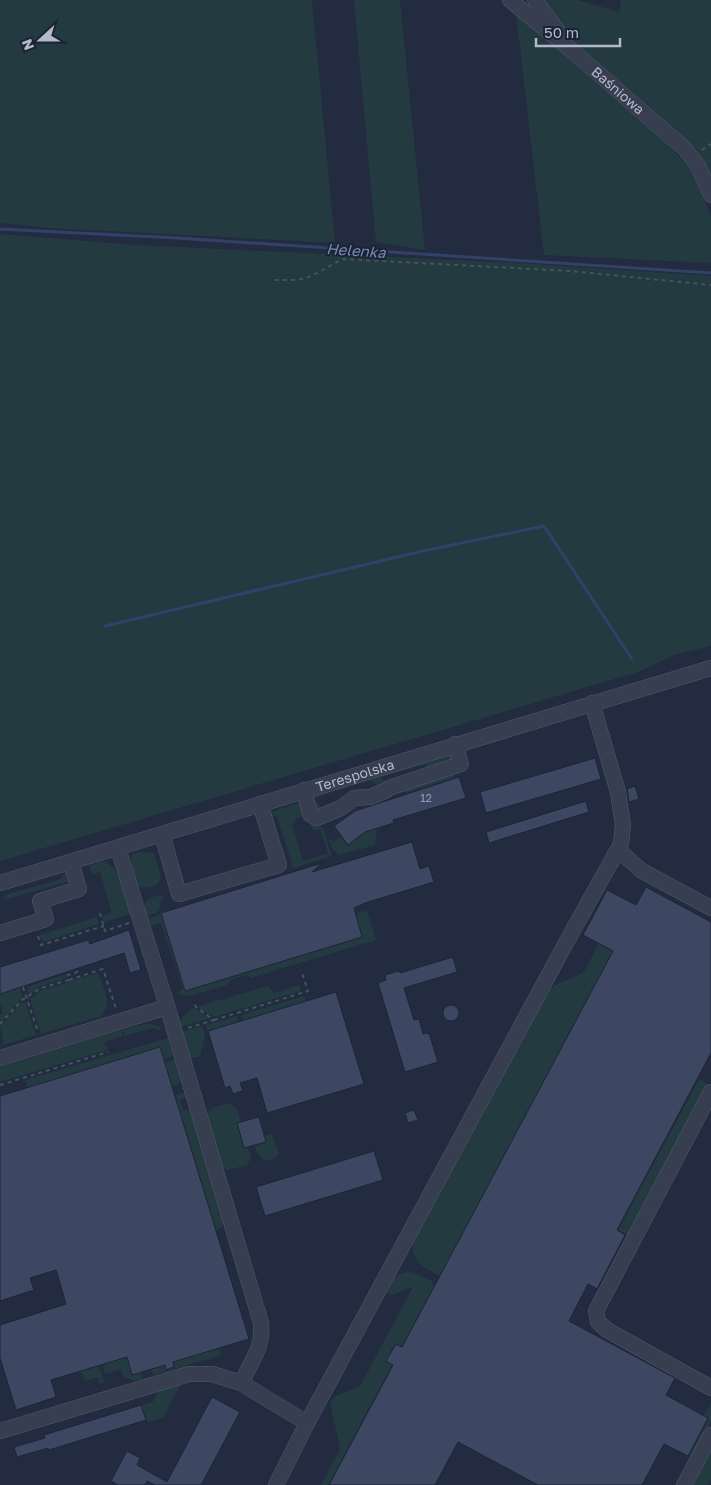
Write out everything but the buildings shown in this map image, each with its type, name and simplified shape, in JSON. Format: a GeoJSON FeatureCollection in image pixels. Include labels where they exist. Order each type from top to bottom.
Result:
{"type":"FeatureCollection","features":[{"type":"Feature","properties":{"kind":"street","name":"Baśniowa"},"geometry":{"type":"LineString","coordinates":[[510,0],[570,49],[692,157],[711,195]]}},
{"type":"Feature","properties":{"kind":"street"},"geometry":{"type":"LineString","coordinates":[[535,0],[570,49]]}},
{"type":"Feature","properties":{"kind":"street","name":"Terespolska"},"geometry":{"type":"LineString","coordinates":[[0,883],[711,668]]}},
{"type":"Feature","properties":{"kind":"street"},"geometry":{"type":"LineString","coordinates":[[276,1485],[307,1422],[621,844],[623,825],[618,792],[592,703]]}},
{"type":"Feature","properties":{"kind":"street"},"geometry":{"type":"LineString","coordinates":[[304,790],[310,814],[316,818],[341,808],[354,798],[370,797],[389,788],[461,764],[455,744]]}},
{"type":"Feature","properties":{"kind":"street"},"geometry":{"type":"LineString","coordinates":[[162,834],[179,894],[279,865],[260,804]]}},
{"type":"Feature","properties":{"kind":"street"},"geometry":{"type":"LineString","coordinates":[[118,848],[261,1323],[262,1335],[260,1346],[241,1383]]}},
{"type":"Feature","properties":{"kind":"street"},"geometry":{"type":"LineString","coordinates":[[618,850],[642,871],[711,908]]}},
{"type":"Feature","properties":{"kind":"street"},"geometry":{"type":"LineString","coordinates":[[0,933],[46,919],[40,901],[79,889],[71,862]]}},
{"type":"Feature","properties":{"kind":"street"},"geometry":{"type":"LineString","coordinates":[[0,1058],[167,1007]]}},
{"type":"Feature","properties":{"kind":"street"},"geometry":{"type":"LineString","coordinates":[[711,1092],[596,1311],[598,1322],[607,1330],[711,1388]]}},
{"type":"Feature","properties":{"kind":"street"},"geometry":{"type":"LineString","coordinates":[[0,1431],[189,1374],[212,1374],[241,1383],[307,1422]]}},
{"type":"Feature","properties":{"kind":"street"},"geometry":{"type":"LineString","coordinates":[[684,1485],[711,1435]]}},
{"type":"Feature","properties":{"kind":"path"},"geometry":{"type":"LineString","coordinates":[[274,280],[310,277],[330,264],[343,259],[570,271],[711,285]]}},
{"type":"Feature","properties":{"kind":"path"},"geometry":{"type":"LineString","coordinates":[[100,913],[105,930],[140,920]]}},
{"type":"Feature","properties":{"kind":"path"},"geometry":{"type":"LineString","coordinates":[[34,923],[41,945],[104,926]]}},
{"type":"Feature","properties":{"kind":"path"},"geometry":{"type":"LineString","coordinates":[[0,1024],[22,1000],[41,988],[104,969],[119,1022]]}},
{"type":"Feature","properties":{"kind":"path"},"geometry":{"type":"LineString","coordinates":[[70,980],[68,975],[77,972],[76,970]]}},
{"type":"Feature","properties":{"kind":"path"},"geometry":{"type":"LineString","coordinates":[[174,1032],[308,991],[301,970]]}},
{"type":"Feature","properties":{"kind":"path"},"geometry":{"type":"LineString","coordinates":[[23,987],[39,1035]]}},
{"type":"Feature","properties":{"kind":"path"},"geometry":{"type":"LineString","coordinates":[[194,1002],[196,1008],[214,1020]]}},
{"type":"Feature","properties":{"kind":"path"},"geometry":{"type":"LineString","coordinates":[[0,1085],[108,1052]]}},
{"type":"Feature","properties":{"kind":"shaded area"},"geometry":{"type":"Polygon","coordinates":[[[0,0],[312,0],[335,243],[48,228],[0,223],[0,0]]]}},
{"type":"Feature","properties":{"kind":"shaded area"},"geometry":{"type":"Polygon","coordinates":[[[354,0],[400,0],[425,250],[376,242],[354,0]]]}},
{"type":"Feature","properties":{"kind":"shaded area"},"geometry":{"type":"Polygon","coordinates":[[[541,0],[578,0],[619,12],[621,0],[711,0],[711,179],[697,150],[575,44],[541,0]]]}},
{"type":"Feature","properties":{"kind":"shaded area"},"geometry":{"type":"Polygon","coordinates":[[[516,13],[664,141],[690,168],[711,216],[711,263],[544,255],[516,13]]]}},
{"type":"Feature","properties":{"kind":"shaded area"},"geometry":{"type":"Polygon","coordinates":[[[0,234],[136,245],[520,263],[711,276],[711,646],[674,655],[638,672],[0,861],[0,234]]]}},
{"type":"Feature","properties":{"kind":"shaded area"},"geometry":{"type":"Polygon","coordinates":[[[450,754],[455,760],[427,768],[426,764],[382,777],[384,786],[380,788],[371,780],[314,798],[320,805],[317,811],[312,796],[450,754]]]}},
{"type":"Feature","properties":{"kind":"shaded area"},"geometry":{"type":"Polygon","coordinates":[[[452,772],[454,778],[406,793],[403,786],[452,772]]]}},
{"type":"Feature","properties":{"kind":"shaded area"},"geometry":{"type":"Polygon","coordinates":[[[302,802],[303,816],[295,819],[295,823],[292,824],[303,861],[328,853],[320,829],[314,830],[312,828],[313,825],[317,824],[323,828],[332,856],[293,868],[277,816],[271,817],[268,813],[302,802]]]}},
{"type":"Feature","properties":{"kind":"shaded area"},"geometry":{"type":"Polygon","coordinates":[[[377,828],[375,845],[339,855],[332,849],[329,840],[331,839],[333,842],[340,837],[347,846],[365,832],[377,828]]]}},
{"type":"Feature","properties":{"kind":"shaded area"},"geometry":{"type":"Polygon","coordinates":[[[141,852],[154,853],[161,877],[158,884],[144,888],[135,882],[131,868],[131,858],[132,854],[141,852]]]}},
{"type":"Feature","properties":{"kind":"shaded area"},"geometry":{"type":"Polygon","coordinates":[[[104,861],[116,870],[120,877],[133,913],[104,922],[102,916],[112,913],[100,872],[92,874],[90,865],[104,861]]]}},
{"type":"Feature","properties":{"kind":"shaded area"},"geometry":{"type":"Polygon","coordinates":[[[65,871],[68,873],[70,881],[5,900],[4,895],[61,879],[65,871]]]}},
{"type":"Feature","properties":{"kind":"shaded area"},"geometry":{"type":"Polygon","coordinates":[[[160,895],[164,896],[160,909],[156,913],[146,916],[146,901],[160,895]]]}},
{"type":"Feature","properties":{"kind":"shaded area"},"geometry":{"type":"Polygon","coordinates":[[[367,910],[376,940],[251,978],[247,975],[232,979],[227,985],[190,996],[176,993],[183,990],[161,923],[149,926],[146,919],[156,916],[161,912],[185,991],[362,937],[355,914],[367,910]]]}},
{"type":"Feature","properties":{"kind":"shaded area"},"geometry":{"type":"Polygon","coordinates":[[[97,917],[99,924],[43,942],[40,935],[97,917]]]}},
{"type":"Feature","properties":{"kind":"shaded area"},"geometry":{"type":"Polygon","coordinates":[[[599,943],[613,951],[440,1276],[428,1270],[416,1259],[413,1248],[414,1241],[547,991],[585,970],[599,943]]]}},
{"type":"Feature","properties":{"kind":"shaded area"},"geometry":{"type":"Polygon","coordinates":[[[98,973],[107,997],[106,1009],[103,1014],[98,1019],[97,1017],[41,1034],[30,999],[42,990],[98,973]]]}},
{"type":"Feature","properties":{"kind":"shaded area"},"geometry":{"type":"Polygon","coordinates":[[[66,974],[65,979],[41,986],[29,995],[27,987],[66,974]]]}},
{"type":"Feature","properties":{"kind":"shaded area"},"geometry":{"type":"Polygon","coordinates":[[[5,982],[8,992],[20,988],[23,997],[0,1023],[0,1015],[3,1013],[0,1002],[0,983],[5,982]]]}},
{"type":"Feature","properties":{"kind":"shaded area"},"geometry":{"type":"Polygon","coordinates":[[[299,985],[301,991],[214,1017],[199,1008],[199,1006],[268,986],[275,993],[299,985]]]}},
{"type":"Feature","properties":{"kind":"shaded area"},"geometry":{"type":"Polygon","coordinates":[[[304,996],[306,1001],[243,1020],[242,1015],[304,996]]]}},
{"type":"Feature","properties":{"kind":"shaded area"},"geometry":{"type":"Polygon","coordinates":[[[25,1002],[36,1035],[4,1045],[0,1026],[21,1003],[25,1002]]]}},
{"type":"Feature","properties":{"kind":"shaded area"},"geometry":{"type":"Polygon","coordinates":[[[194,1008],[211,1018],[181,1027],[182,1018],[194,1008]]]}},
{"type":"Feature","properties":{"kind":"shaded area"},"geometry":{"type":"Polygon","coordinates":[[[237,1016],[238,1022],[208,1031],[206,1025],[237,1016]]]}},
{"type":"Feature","properties":{"kind":"shaded area"},"geometry":{"type":"Polygon","coordinates":[[[146,1024],[161,1027],[160,1030],[153,1028],[125,1036],[123,1030],[146,1024]]]}},
{"type":"Feature","properties":{"kind":"shaded area"},"geometry":{"type":"Polygon","coordinates":[[[202,1026],[205,1035],[200,1057],[190,1058],[181,1032],[202,1026]]]}},
{"type":"Feature","properties":{"kind":"shaded area"},"geometry":{"type":"Polygon","coordinates":[[[121,1030],[123,1036],[104,1042],[107,1050],[0,1082],[0,1067],[121,1030]]]}},
{"type":"Feature","properties":{"kind":"shaded area"},"geometry":{"type":"Polygon","coordinates":[[[168,1038],[173,1056],[163,1059],[159,1047],[28,1088],[25,1080],[168,1038]]]}},
{"type":"Feature","properties":{"kind":"shaded area"},"geometry":{"type":"Polygon","coordinates":[[[175,1060],[181,1081],[178,1085],[172,1087],[164,1063],[175,1060]]]}},
{"type":"Feature","properties":{"kind":"shaded area"},"geometry":{"type":"Polygon","coordinates":[[[699,1079],[708,1085],[628,1235],[618,1230],[699,1079]]]}},
{"type":"Feature","properties":{"kind":"shaded area"},"geometry":{"type":"Polygon","coordinates":[[[184,1093],[188,1097],[180,1100],[184,1111],[191,1109],[225,1222],[221,1228],[215,1230],[174,1095],[184,1093]]]}},
{"type":"Feature","properties":{"kind":"shaded area"},"geometry":{"type":"Polygon","coordinates":[[[228,1103],[237,1109],[241,1122],[237,1124],[244,1148],[248,1147],[251,1158],[247,1165],[228,1170],[222,1167],[206,1117],[211,1109],[228,1103]]]}},
{"type":"Feature","properties":{"kind":"shaded area"},"geometry":{"type":"Polygon","coordinates":[[[272,1134],[279,1154],[267,1161],[258,1154],[254,1145],[266,1142],[265,1135],[272,1134]]]}},
{"type":"Feature","properties":{"kind":"shaded area"},"geometry":{"type":"Polygon","coordinates":[[[410,1272],[433,1282],[432,1285],[434,1287],[402,1346],[395,1343],[386,1361],[392,1365],[328,1485],[321,1485],[340,1449],[330,1402],[336,1396],[360,1386],[413,1287],[389,1296],[387,1291],[396,1277],[402,1273],[410,1272]]]}},
{"type":"Feature","properties":{"kind":"shaded area"},"geometry":{"type":"Polygon","coordinates":[[[219,1348],[221,1353],[219,1356],[154,1375],[151,1369],[165,1365],[166,1370],[174,1367],[173,1362],[219,1348]]]}},
{"type":"Feature","properties":{"kind":"shaded area"},"geometry":{"type":"Polygon","coordinates":[[[127,1357],[132,1374],[142,1372],[143,1379],[134,1381],[123,1376],[121,1369],[105,1374],[104,1364],[127,1357]]]}},
{"type":"Feature","properties":{"kind":"shaded area"},"geometry":{"type":"Polygon","coordinates":[[[99,1366],[104,1382],[100,1384],[97,1377],[85,1381],[80,1371],[99,1366]]]}},
{"type":"Feature","properties":{"kind":"shaded area"},"geometry":{"type":"Polygon","coordinates":[[[181,1384],[163,1418],[147,1422],[141,1405],[153,1402],[159,1388],[181,1384]]]}},
{"type":"Feature","properties":{"kind":"shaded area"},"geometry":{"type":"Polygon","coordinates":[[[711,1404],[711,1422],[693,1456],[688,1457],[709,1418],[704,1415],[711,1404]]]}},
{"type":"Feature","properties":{"kind":"shaded area"},"geometry":{"type":"Polygon","coordinates":[[[711,1451],[711,1479],[708,1485],[693,1485],[711,1451]]]}},
{"type":"Feature","properties":{"kind":"waterway","name":"Helenka"},"geometry":{"type":"LineString","coordinates":[[0,229],[177,238],[711,273]]}},
{"type":"Feature","properties":{"kind":"waterway"},"geometry":{"type":"LineString","coordinates":[[105,626],[423,551],[544,526],[632,659]]}}]}
